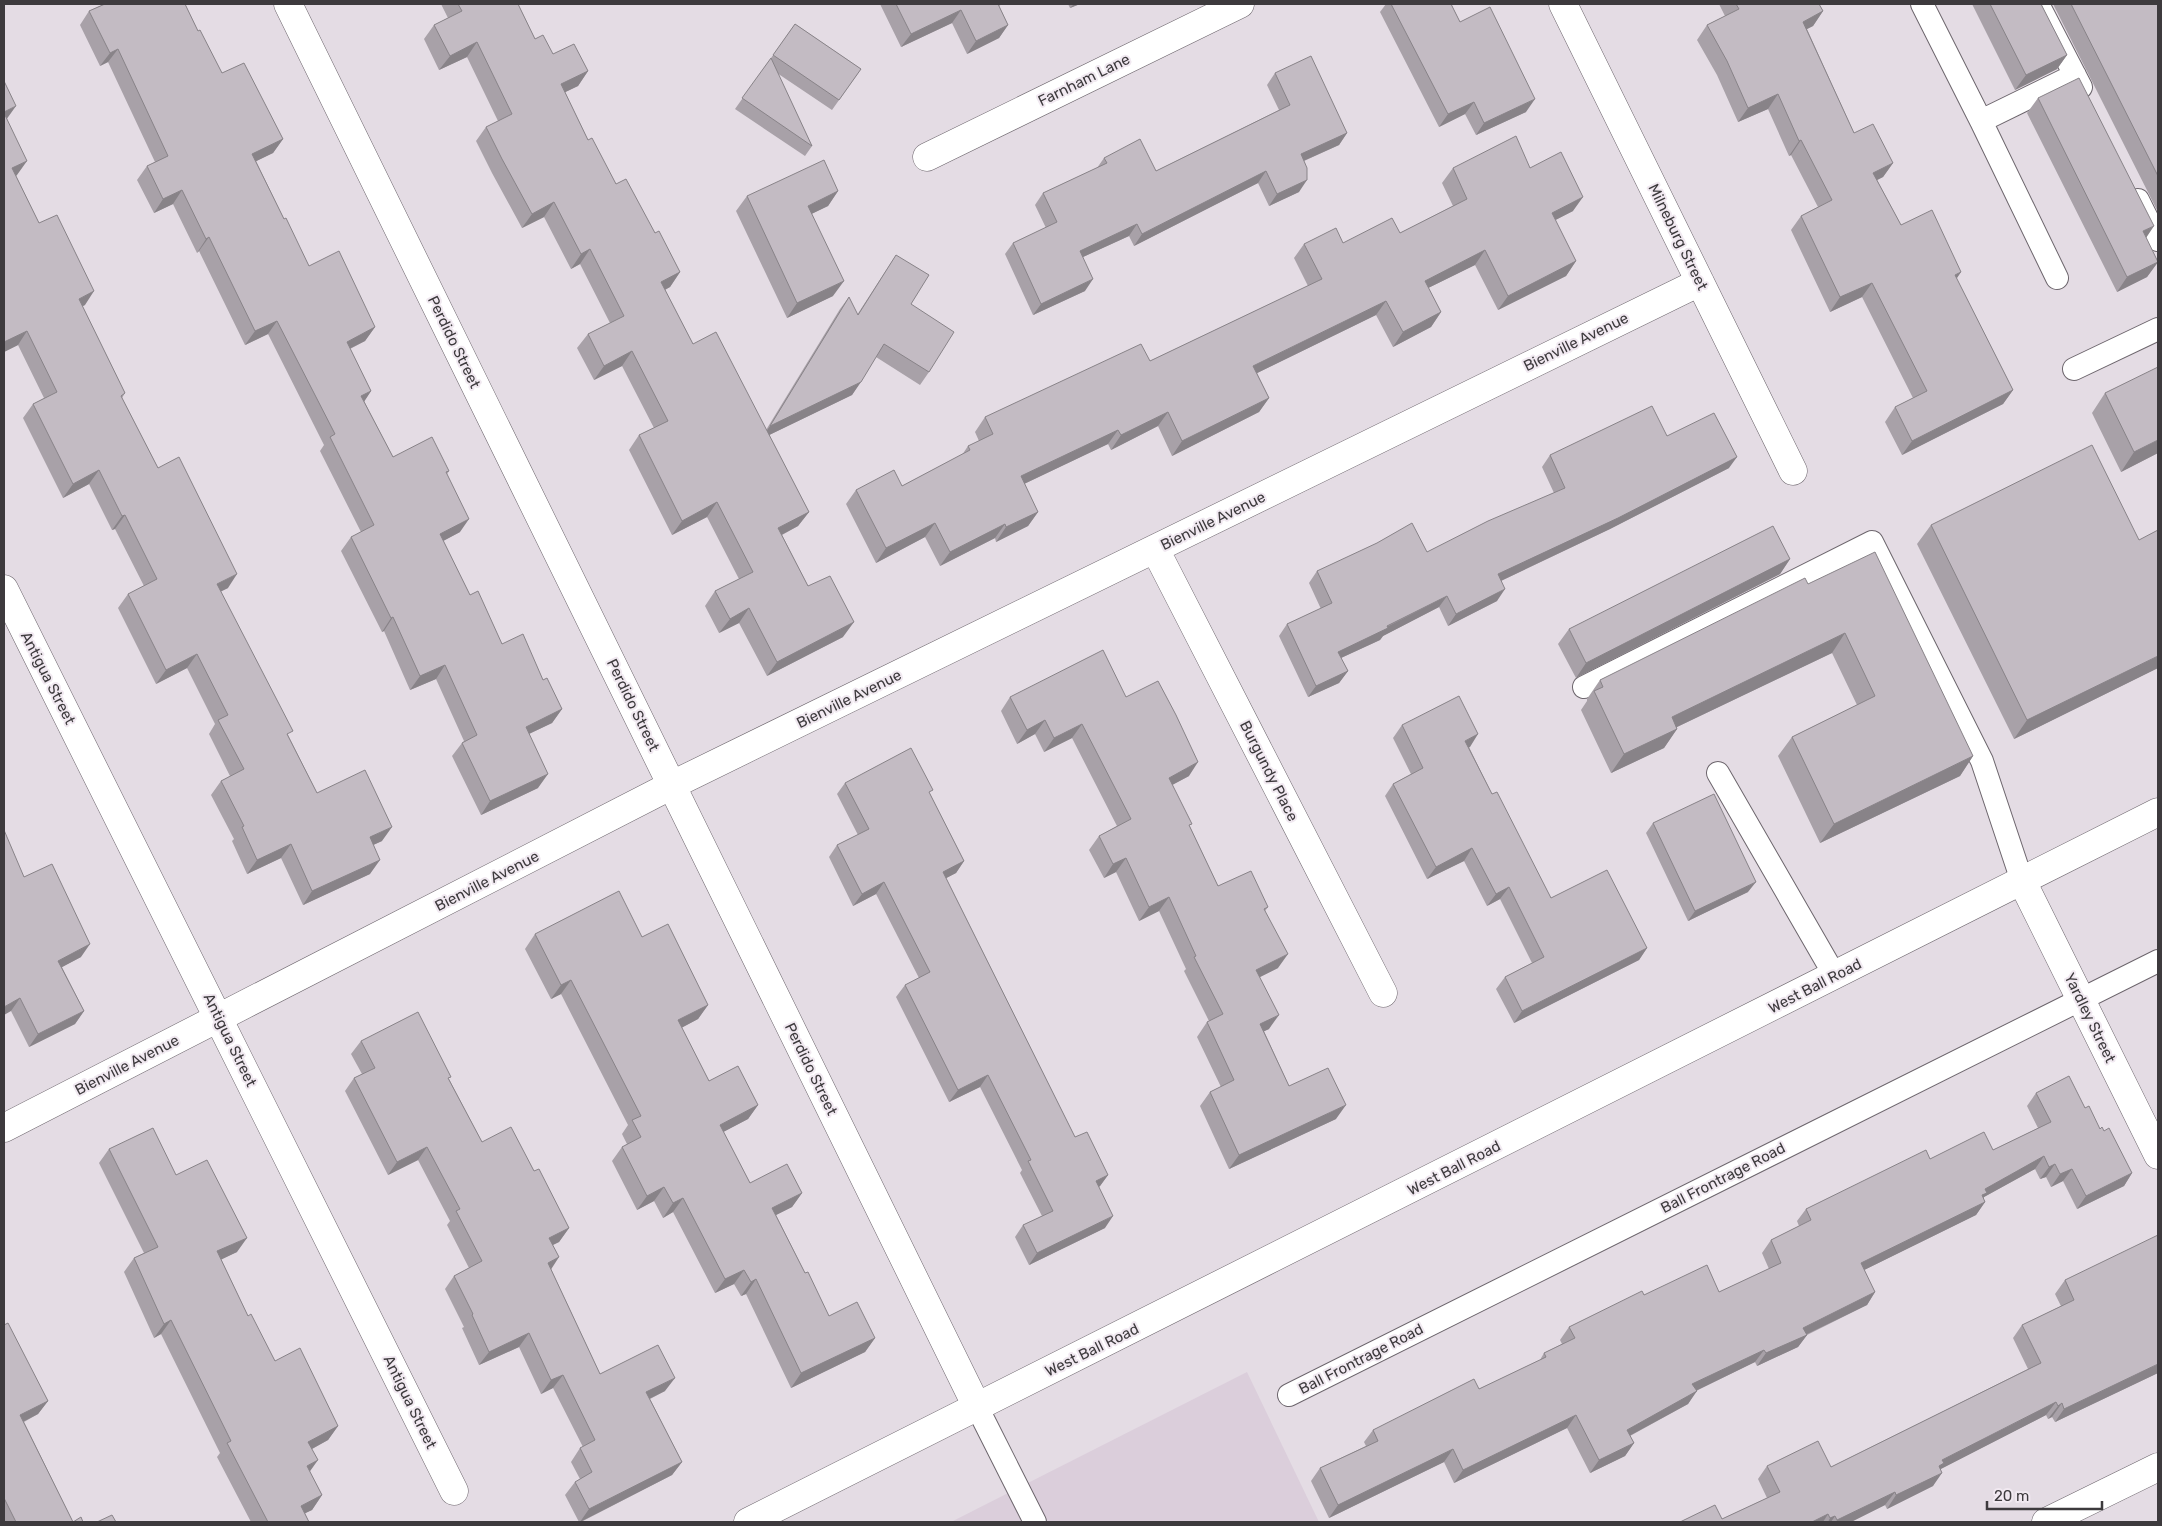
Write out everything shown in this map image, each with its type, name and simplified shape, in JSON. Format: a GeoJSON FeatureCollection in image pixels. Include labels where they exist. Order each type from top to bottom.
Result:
{"type":"FeatureCollection","features":[{"type":"Feature","properties":{"kind":"street","name":"Perdido Street"},"geometry":{"type":"LineString","coordinates":[[288,4],[977,1407]]}},
{"type":"Feature","properties":{"kind":"street","name":"Farnham Lane"},"geometry":{"type":"LineString","coordinates":[[927,157],[1240,4]]}},
{"type":"Feature","properties":{"kind":"street","name":"Milneburg Street"},"geometry":{"type":"LineString","coordinates":[[1563,4],[1793,471]]}},
{"type":"Feature","properties":{"kind":"street","name":"Bienville Avenue"},"geometry":{"type":"LineString","coordinates":[[4,1128],[220,1019],[672,785],[1700,282]]}},
{"type":"Feature","properties":{"kind":"street","name":"Burgundy Place"},"geometry":{"type":"LineString","coordinates":[[1155,549],[1383,993]]}},
{"type":"Feature","properties":{"kind":"street","name":"Antigua Street"},"geometry":{"type":"LineString","coordinates":[[4,589],[220,1019],[454,1492]]}},
{"type":"Feature","properties":{"kind":"street","name":"West Ball Road"},"geometry":{"type":"LineString","coordinates":[[748,1522],[1836,976],[2158,812]]}},
{"type":"Feature","properties":{"kind":"street","name":"Yardley Street"},"geometry":{"type":"LineString","coordinates":[[2022,881],[2158,1155]]}},
{"type":"Feature","properties":{"kind":"street"},"geometry":{"type":"LineString","coordinates":[[2046,1522],[2158,1466]]}},
{"type":"Feature","properties":{"kind":"lane"},"geometry":{"type":"LineString","coordinates":[[1922,4],[1981,121],[2056,278]]}},
{"type":"Feature","properties":{"kind":"lane"},"geometry":{"type":"LineString","coordinates":[[2038,4],[2092,110]]}},
{"type":"Feature","properties":{"kind":"lane"},"geometry":{"type":"LineString","coordinates":[[1981,121],[2075,75]]}},
{"type":"Feature","properties":{"kind":"lane"},"geometry":{"type":"LineString","coordinates":[[2128,179],[2158,240]]}},
{"type":"Feature","properties":{"kind":"lane"},"geometry":{"type":"LineString","coordinates":[[2074,369],[2158,329]]}},
{"type":"Feature","properties":{"kind":"lane"},"geometry":{"type":"LineString","coordinates":[[1584,687],[1872,542],[1982,761],[2022,881]]}},
{"type":"Feature","properties":{"kind":"lane"},"geometry":{"type":"LineString","coordinates":[[1718,773],[1836,976]]}},
{"type":"Feature","properties":{"kind":"lane","name":"Ball Frontrage Road"},"geometry":{"type":"LineString","coordinates":[[1289,1395],[2158,961]]}},
{"type":"Feature","properties":{"kind":"lane"},"geometry":{"type":"LineString","coordinates":[[977,1407],[1035,1522]]}},
{"type":"Feature","properties":{"kind":"shaded area"},"geometry":{"type":"Polygon","coordinates":[[[1247,1372],[1319,1522],[951,1522],[1247,1372]]]}},
{"type":"Feature","properties":{"kind":"building"},"geometry":{"type":"Polygon","coordinates":[[[105,4],[185,4],[222,73],[244,63],[283,139],[252,154],[284,219],[286,218],[309,266],[339,251],[375,327],[347,342],[371,391],[361,396],[393,457],[432,437],[449,471],[446,472],[469,519],[440,534],[470,595],[478,591],[502,644],[523,634],[543,680],[547,678],[562,709],[526,727],[548,774],[490,801],[462,743],[477,735],[445,665],[420,676],[393,617],[391,618],[351,537],[374,525],[330,437],[335,434],[277,321],[255,331],[209,237],[206,239],[182,190],[163,199],[147,166],[168,156],[118,49],[110,53],[89,11],[105,4]]]}},
{"type":"Feature","properties":{"kind":"building"},"geometry":{"type":"Polygon","coordinates":[[[458,4],[518,4],[535,39],[543,35],[553,54],[574,44],[588,71],[561,84],[588,140],[592,138],[616,184],[626,179],[655,233],[659,231],[680,272],[661,282],[693,344],[716,332],[809,512],[778,528],[808,586],[830,576],[854,622],[777,662],[749,608],[730,619],[715,591],[753,572],[717,502],[682,521],[639,435],[668,421],[632,351],[604,366],[588,334],[624,316],[590,249],[581,254],[554,202],[532,214],[502,159],[486,127],[512,114],[477,42],[450,56],[434,25],[462,11],[458,4]]]}},
{"type":"Feature","properties":{"kind":"building"},"geometry":{"type":"Polygon","coordinates":[[[896,4],[998,4],[1008,25],[976,41],[961,10],[911,34],[896,4]]]}},
{"type":"Feature","properties":{"kind":"building"},"geometry":{"type":"Polygon","coordinates":[[[1391,4],[1451,4],[1460,22],[1490,7],[1535,99],[1484,123],[1474,102],[1448,114],[1391,4]]]}},
{"type":"Feature","properties":{"kind":"building"},"geometry":{"type":"Polygon","coordinates":[[[1736,4],[1819,4],[1823,11],[1803,22],[1854,133],[1873,124],[1893,163],[1873,173],[1901,225],[1932,210],[1961,272],[1955,275],[2013,390],[1912,441],[1895,407],[1927,391],[1872,283],[1840,297],[1801,216],[1832,200],[1801,140],[1799,141],[1778,94],[1748,108],[1727,61],[1707,25],[1739,9],[1736,4]]]}},
{"type":"Feature","properties":{"kind":"building"},"geometry":{"type":"Polygon","coordinates":[[[1990,4],[2041,4],[2067,55],[2026,75],[1990,4]]]}},
{"type":"Feature","properties":{"kind":"building"},"geometry":{"type":"Polygon","coordinates":[[[2071,4],[2158,4],[2158,176],[2071,4]]]}},
{"type":"Feature","properties":{"kind":"building"},"geometry":{"type":"Polygon","coordinates":[[[795,24],[861,69],[839,100],[773,55],[795,24]]]}},
{"type":"Feature","properties":{"kind":"building"},"geometry":{"type":"Polygon","coordinates":[[[1311,56],[1347,133],[1301,154],[1307,168],[1307,180],[1277,194],[1266,171],[1142,234],[1137,224],[1080,251],[1093,279],[1041,304],[1013,243],[1057,222],[1043,193],[1107,163],[1104,158],[1140,139],[1156,171],[1290,105],[1275,73],[1311,56]]]}},
{"type":"Feature","properties":{"kind":"building"},"geometry":{"type":"Polygon","coordinates":[[[771,58],[812,146],[742,98],[771,58]]]}},
{"type":"Feature","properties":{"kind":"building"},"geometry":{"type":"Polygon","coordinates":[[[2079,78],[2154,226],[2143,231],[2158,262],[2127,277],[2038,98],[2079,78]]]}},
{"type":"Feature","properties":{"kind":"building"},"geometry":{"type":"Polygon","coordinates":[[[4,81],[16,106],[4,112],[4,81]]]}},
{"type":"Feature","properties":{"kind":"building"},"geometry":{"type":"Polygon","coordinates":[[[4,113],[27,161],[12,168],[39,223],[57,215],[94,291],[79,299],[125,393],[121,396],[158,468],[179,457],[237,574],[217,584],[293,731],[287,734],[317,793],[365,770],[392,827],[370,837],[380,860],[312,891],[291,844],[257,860],[242,827],[244,826],[221,781],[244,769],[218,720],[228,715],[197,654],[166,670],[128,594],[157,579],[125,515],[122,516],[99,470],[73,484],[33,404],[57,392],[27,331],[4,342],[4,113]]]}},
{"type":"Feature","properties":{"kind":"building"},"geometry":{"type":"Polygon","coordinates":[[[1516,136],[1530,168],[1561,152],[1583,197],[1552,213],[1576,261],[1508,296],[1485,250],[1425,281],[1441,312],[1403,332],[1386,301],[1253,366],[1269,398],[1182,441],[1168,412],[1121,435],[1118,430],[1021,476],[1038,512],[1006,527],[1005,524],[950,552],[935,523],[886,548],[856,490],[894,470],[902,486],[970,450],[968,446],[993,434],[985,417],[1141,344],[1150,361],[1322,279],[1304,244],[1336,228],[1343,243],[1392,218],[1400,233],[1467,199],[1453,168],[1516,136]]]}},
{"type":"Feature","properties":{"kind":"building"},"geometry":{"type":"Polygon","coordinates":[[[824,160],[838,191],[808,206],[844,281],[797,303],[747,196],[824,160]]]}},
{"type":"Feature","properties":{"kind":"building"},"geometry":{"type":"Polygon","coordinates":[[[896,255],[929,275],[911,304],[954,332],[929,372],[884,344],[861,382],[770,426],[849,297],[858,315],[896,255]]]}},
{"type":"Feature","properties":{"kind":"building"},"geometry":{"type":"Polygon","coordinates":[[[2158,367],[2158,440],[2134,452],[2105,393],[2158,367]]]}},
{"type":"Feature","properties":{"kind":"building"},"geometry":{"type":"Polygon","coordinates":[[[1652,406],[1667,436],[1714,413],[1737,457],[1618,518],[1498,574],[1505,589],[1456,614],[1447,596],[1387,626],[1388,628],[1338,652],[1348,671],[1316,686],[1287,624],[1332,603],[1317,571],[1377,543],[1412,523],[1427,552],[1488,521],[1565,488],[1550,455],[1652,406]]]}},
{"type":"Feature","properties":{"kind":"building"},"geometry":{"type":"Polygon","coordinates":[[[2092,445],[2139,540],[2158,530],[2158,656],[2027,720],[1931,525],[2092,445]]]}},
{"type":"Feature","properties":{"kind":"building"},"geometry":{"type":"Polygon","coordinates":[[[1773,526],[1790,559],[1586,663],[1569,629],[1773,526]]]}},
{"type":"Feature","properties":{"kind":"building"},"geometry":{"type":"Polygon","coordinates":[[[1875,552],[1973,756],[1834,824],[1792,737],[1875,696],[1845,633],[1672,717],[1677,729],[1624,754],[1594,691],[1603,687],[1600,680],[1805,578],[1808,584],[1875,552]]]}},
{"type":"Feature","properties":{"kind":"building"},"geometry":{"type":"Polygon","coordinates":[[[1103,650],[1126,697],[1158,681],[1176,715],[1198,762],[1169,778],[1192,824],[1189,825],[1218,886],[1251,871],[1268,907],[1264,909],[1288,954],[1256,970],[1279,1015],[1260,1024],[1289,1086],[1328,1068],[1346,1105],[1239,1155],[1210,1092],[1234,1080],[1207,1022],[1223,1014],[1194,957],[1196,956],[1169,897],[1149,907],[1126,858],[1113,864],[1099,836],[1131,819],[1082,724],[1054,738],[1045,720],[1027,730],[1010,697],[1103,650]]]}},
{"type":"Feature","properties":{"kind":"building"},"geometry":{"type":"Polygon","coordinates":[[[1459,696],[1478,734],[1465,741],[1492,794],[1497,792],[1551,898],[1607,870],[1647,948],[1522,1011],[1505,977],[1544,957],[1509,887],[1496,894],[1472,848],[1436,867],[1393,784],[1423,768],[1402,725],[1459,696]]]}},
{"type":"Feature","properties":{"kind":"building"},"geometry":{"type":"Polygon","coordinates":[[[911,748],[933,790],[929,792],[964,861],[943,872],[1075,1137],[1087,1132],[1108,1175],[1096,1181],[1113,1216],[1037,1253],[1023,1225],[1053,1211],[1028,1161],[1031,1160],[988,1075],[958,1090],[905,985],[930,972],[884,882],[862,894],[837,845],[869,829],[845,783],[911,748]]]}},
{"type":"Feature","properties":{"kind":"building"},"geometry":{"type":"Polygon","coordinates":[[[1714,794],[1756,882],[1695,911],[1653,823],[1714,794]]]}},
{"type":"Feature","properties":{"kind":"building"},"geometry":{"type":"Polygon","coordinates":[[[4,830],[24,877],[52,864],[90,944],[58,961],[84,1011],[38,1034],[20,998],[4,1007],[4,830]]]}},
{"type":"Feature","properties":{"kind":"building"},"geometry":{"type":"Polygon","coordinates":[[[619,891],[642,937],[668,924],[708,1005],[678,1020],[709,1081],[738,1066],[758,1105],[720,1125],[750,1183],[787,1164],[802,1193],[772,1208],[805,1273],[808,1272],[829,1316],[857,1302],[875,1338],[801,1373],[756,1279],[751,1282],[744,1270],[725,1279],[683,1198],[673,1203],[664,1187],[647,1196],[622,1147],[641,1137],[632,1120],[641,1116],[571,980],[561,985],[535,934],[619,891]]]}},
{"type":"Feature","properties":{"kind":"building"},"geometry":{"type":"Polygon","coordinates":[[[418,1012],[451,1077],[448,1078],[482,1142],[511,1127],[534,1171],[539,1169],[569,1228],[549,1238],[559,1257],[548,1263],[600,1374],[658,1345],[675,1378],[646,1392],[682,1462],[589,1509],[575,1482],[592,1472],[580,1448],[595,1440],[563,1375],[551,1380],[529,1333],[489,1352],[454,1276],[482,1261],[456,1211],[460,1209],[427,1147],[397,1162],[354,1078],[375,1068],[361,1041],[418,1012]]]}},
{"type":"Feature","properties":{"kind":"building"},"geometry":{"type":"Polygon","coordinates":[[[2069,1076],[2085,1108],[2089,1106],[2100,1129],[2102,1127],[2104,1131],[2109,1128],[2132,1173],[2086,1196],[2072,1169],[2060,1174],[2055,1164],[2049,1167],[2044,1156],[1985,1189],[1987,1193],[1982,1195],[1985,1202],[1861,1263],[1875,1292],[1803,1328],[1807,1335],[1766,1353],[1764,1350],[1692,1384],[1697,1391],[1627,1430],[1634,1443],[1599,1460],[1576,1415],[1463,1470],[1453,1449],[1338,1505],[1320,1468],[1378,1441],[1373,1430],[1474,1379],[1479,1389],[1546,1357],[1544,1353],[1575,1338],[1569,1327],[1642,1291],[1644,1295],[1707,1265],[1719,1292],[1781,1263],[1771,1240],[1811,1220],[1806,1209],[1926,1150],[1930,1159],[1984,1132],[1993,1150],[2051,1122],[2036,1093],[2069,1076]]]}},
{"type":"Feature","properties":{"kind":"building"},"geometry":{"type":"Polygon","coordinates":[[[153,1128],[176,1175],[207,1160],[247,1238],[217,1251],[248,1316],[251,1314],[275,1361],[300,1348],[338,1426],[308,1442],[318,1460],[307,1466],[322,1495],[301,1506],[309,1522],[268,1522],[227,1443],[231,1441],[171,1320],[164,1324],[134,1258],[158,1247],[109,1149],[153,1128]]]}},
{"type":"Feature","properties":{"kind":"building"},"geometry":{"type":"Polygon","coordinates":[[[2158,1235],[2158,1364],[2064,1409],[2062,1403],[2058,1406],[2056,1402],[1942,1460],[1944,1463],[1939,1466],[1942,1473],[1896,1495],[1895,1492],[1837,1520],[1835,1516],[1830,1518],[1828,1514],[1812,1522],[1680,1522],[1715,1505],[1722,1519],[1780,1492],[1767,1466],[1818,1441],[1831,1467],[2041,1363],[2022,1325],[2074,1300],[2065,1280],[2158,1235]]]}},
{"type":"Feature","properties":{"kind":"building"},"geometry":{"type":"Polygon","coordinates":[[[8,1323],[48,1401],[20,1415],[73,1522],[16,1522],[4,1498],[4,1325],[8,1323]]]}},
{"type":"Feature","properties":{"kind":"building"},"geometry":{"type":"Polygon","coordinates":[[[112,1515],[116,1522],[97,1522],[112,1515]]]}},
{"type":"Feature","properties":{"kind":"building"},"geometry":{"type":"Polygon","coordinates":[[[81,1517],[83,1522],[73,1522],[81,1517]]]}}]}
